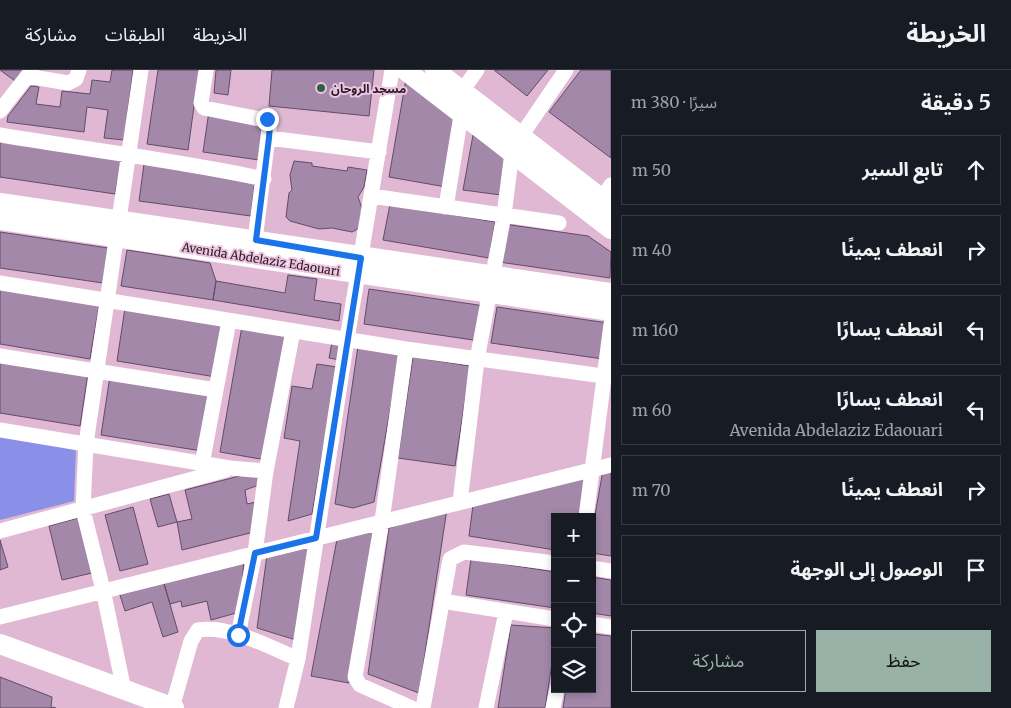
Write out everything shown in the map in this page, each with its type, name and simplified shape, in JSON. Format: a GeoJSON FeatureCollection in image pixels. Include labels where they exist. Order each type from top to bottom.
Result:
{"type":"FeatureCollection","features":[{"type":"Feature","properties":{"kind":"street"},"geometry":{"type":"LineString","coordinates":[[0,111],[6,92],[30,73],[68,83],[76,79],[79,70]]}},
{"type":"Feature","properties":{"kind":"street"},"geometry":{"type":"LineString","coordinates":[[124,690],[103,590],[83,510],[86,444],[142,70]]}},
{"type":"Feature","properties":{"kind":"street"},"geometry":{"type":"LineString","coordinates":[[206,70],[201,106],[268,120],[269,138],[256,240]]}},
{"type":"Feature","properties":{"kind":"street"},"geometry":{"type":"LineString","coordinates":[[286,708],[298,658],[347,339],[392,70]]}},
{"type":"Feature","properties":{"kind":"street"},"geometry":{"type":"LineString","coordinates":[[405,70],[462,115],[516,144],[604,201],[611,229]]}},
{"type":"Feature","properties":{"kind":"street"},"geometry":{"type":"LineString","coordinates":[[435,70],[462,91],[516,144]]}},
{"type":"Feature","properties":{"kind":"street"},"geometry":{"type":"LineString","coordinates":[[462,91],[477,70]]}},
{"type":"Feature","properties":{"kind":"street"},"geometry":{"type":"LineString","coordinates":[[460,502],[477,360],[516,144],[566,70]]}},
{"type":"Feature","properties":{"kind":"street"},"geometry":{"type":"LineString","coordinates":[[446,207],[462,115]]}},
{"type":"Feature","properties":{"kind":"street"},"geometry":{"type":"LineString","coordinates":[[0,135],[200,165],[264,179]]}},
{"type":"Feature","properties":{"kind":"street"},"geometry":{"type":"LineString","coordinates":[[269,138],[378,152]]}},
{"type":"Feature","properties":{"kind":"street"},"geometry":{"type":"LineString","coordinates":[[371,196],[559,223]]}},
{"type":"Feature","properties":{"kind":"street","name":"Avenida Abdelaziz Edaouari"},"geometry":{"type":"LineString","coordinates":[[0,203],[119,228],[491,285],[611,310]]}},
{"type":"Feature","properties":{"kind":"street","name":"Avenida Abdelaziz Edaouari"},"geometry":{"type":"LineString","coordinates":[[0,220],[256,240],[359,266]]}},
{"type":"Feature","properties":{"kind":"street"},"geometry":{"type":"LineString","coordinates":[[0,283],[477,360],[608,377]]}},
{"type":"Feature","properties":{"kind":"street","name":"Avenida Abdelaziz Edaouari"},"geometry":{"type":"LineString","coordinates":[[491,285],[611,293]]}},
{"type":"Feature","properties":{"kind":"street"},"geometry":{"type":"LineString","coordinates":[[202,464],[230,321]]}},
{"type":"Feature","properties":{"kind":"street"},"geometry":{"type":"LineString","coordinates":[[587,513],[608,377],[611,324]]}},
{"type":"Feature","properties":{"kind":"street"},"geometry":{"type":"LineString","coordinates":[[238,635],[255,553],[266,471],[293,331]]}},
{"type":"Feature","properties":{"kind":"street"},"geometry":{"type":"LineString","coordinates":[[406,349],[382,521],[355,677],[360,685],[412,708]]}},
{"type":"Feature","properties":{"kind":"street"},"geometry":{"type":"LineString","coordinates":[[0,356],[216,390]]}},
{"type":"Feature","properties":{"kind":"street"},"geometry":{"type":"LineString","coordinates":[[0,430],[202,464],[266,471]]}},
{"type":"Feature","properties":{"kind":"street"},"geometry":{"type":"LineString","coordinates":[[0,617],[611,465]]}},
{"type":"Feature","properties":{"kind":"street"},"geometry":{"type":"LineString","coordinates":[[0,531],[83,510],[230,468]]}},
{"type":"Feature","properties":{"kind":"street"},"geometry":{"type":"LineString","coordinates":[[423,708],[449,563],[458,553],[471,552],[551,562]]}},
{"type":"Feature","properties":{"kind":"street"},"geometry":{"type":"LineString","coordinates":[[596,569],[611,571]]}},
{"type":"Feature","properties":{"kind":"street"},"geometry":{"type":"LineString","coordinates":[[442,601],[551,618]]}},
{"type":"Feature","properties":{"kind":"street"},"geometry":{"type":"LineString","coordinates":[[486,708],[506,612]]}},
{"type":"Feature","properties":{"kind":"street"},"geometry":{"type":"LineString","coordinates":[[596,625],[611,627]]}},
{"type":"Feature","properties":{"kind":"street"},"geometry":{"type":"LineString","coordinates":[[0,644],[173,708],[193,635],[198,630],[207,629],[238,635],[298,658]]}},
{"type":"Feature","properties":{"kind":"street"},"geometry":{"type":"LineString","coordinates":[[553,708],[556,693]]}},
{"type":"Feature","properties":{"kind":"shaded area"},"geometry":{"type":"Polygon","coordinates":[[[0,436],[76,448],[74,501],[0,520],[0,436]]]}},
{"type":"Feature","properties":{"kind":"building"},"geometry":{"type":"Polygon","coordinates":[[[0,70],[24,70],[15,81],[0,70]]]}},
{"type":"Feature","properties":{"kind":"building"},"geometry":{"type":"Polygon","coordinates":[[[112,70],[133,70],[124,140],[104,138],[108,110],[87,107],[84,132],[7,122],[8,116],[31,86],[39,87],[36,104],[60,107],[62,91],[90,94],[92,80],[110,82],[112,70]]]}},
{"type":"Feature","properties":{"kind":"building"},"geometry":{"type":"Polygon","coordinates":[[[158,70],[199,70],[188,150],[147,144],[158,70]]]}},
{"type":"Feature","properties":{"kind":"building"},"geometry":{"type":"Polygon","coordinates":[[[216,70],[231,70],[228,95],[214,93],[216,70]]]}},
{"type":"Feature","properties":{"kind":"building","name":"مسجد الروحان"},"geometry":{"type":"Polygon","coordinates":[[[272,70],[374,70],[369,116],[269,106],[272,70]]]}},
{"type":"Feature","properties":{"kind":"building"},"geometry":{"type":"Polygon","coordinates":[[[494,70],[548,70],[527,96],[494,70]]]}},
{"type":"Feature","properties":{"kind":"building"},"geometry":{"type":"Polygon","coordinates":[[[581,70],[611,70],[611,158],[549,112],[581,70]]]}},
{"type":"Feature","properties":{"kind":"building"},"geometry":{"type":"Polygon","coordinates":[[[406,79],[457,118],[446,187],[389,177],[406,79]]]}},
{"type":"Feature","properties":{"kind":"building"},"geometry":{"type":"Polygon","coordinates":[[[209,111],[264,119],[259,160],[203,152],[209,111]]]}},
{"type":"Feature","properties":{"kind":"building"},"geometry":{"type":"Polygon","coordinates":[[[473,135],[505,159],[501,195],[463,190],[473,135]]]}},
{"type":"Feature","properties":{"kind":"building"},"geometry":{"type":"Polygon","coordinates":[[[0,140],[121,159],[115,194],[0,177],[0,140]]]}},
{"type":"Feature","properties":{"kind":"building"},"geometry":{"type":"Polygon","coordinates":[[[294,161],[312,163],[312,166],[347,171],[348,167],[367,170],[364,187],[358,197],[362,208],[359,227],[356,230],[352,232],[332,228],[319,229],[290,221],[286,217],[289,193],[292,190],[290,175],[294,161]]]}},
{"type":"Feature","properties":{"kind":"building"},"geometry":{"type":"Polygon","coordinates":[[[144,164],[255,179],[251,216],[139,201],[144,164]]]}},
{"type":"Feature","properties":{"kind":"building"},"geometry":{"type":"Polygon","coordinates":[[[390,204],[495,222],[489,258],[383,240],[390,204]]]}},
{"type":"Feature","properties":{"kind":"building"},"geometry":{"type":"Polygon","coordinates":[[[504,224],[588,236],[611,252],[610,278],[499,262],[504,224]]]}},
{"type":"Feature","properties":{"kind":"building"},"geometry":{"type":"Polygon","coordinates":[[[0,232],[108,248],[103,283],[0,268],[0,232]]]}},
{"type":"Feature","properties":{"kind":"building"},"geometry":{"type":"Polygon","coordinates":[[[127,250],[210,263],[216,281],[213,300],[121,286],[127,250]]]}},
{"type":"Feature","properties":{"kind":"building"},"geometry":{"type":"Polygon","coordinates":[[[288,275],[317,279],[314,300],[341,304],[339,321],[213,300],[216,281],[285,293],[288,275]]]}},
{"type":"Feature","properties":{"kind":"building"},"geometry":{"type":"Polygon","coordinates":[[[0,288],[99,305],[90,359],[0,344],[0,288]]]}},
{"type":"Feature","properties":{"kind":"building"},"geometry":{"type":"Polygon","coordinates":[[[369,289],[485,306],[480,341],[364,324],[369,289]]]}},
{"type":"Feature","properties":{"kind":"building"},"geometry":{"type":"Polygon","coordinates":[[[497,307],[608,323],[603,359],[491,343],[497,307]]]}},
{"type":"Feature","properties":{"kind":"building"},"geometry":{"type":"Polygon","coordinates":[[[125,308],[224,323],[216,377],[117,361],[125,308]]]}},
{"type":"Feature","properties":{"kind":"building"},"geometry":{"type":"Polygon","coordinates":[[[242,326],[288,334],[266,460],[220,452],[242,326]]]}},
{"type":"Feature","properties":{"kind":"building"},"geometry":{"type":"Polygon","coordinates":[[[333,337],[343,339],[340,360],[329,358],[333,337]]]}},
{"type":"Feature","properties":{"kind":"building"},"geometry":{"type":"Polygon","coordinates":[[[358,346],[400,353],[374,502],[353,508],[335,504],[358,346]]]}},
{"type":"Feature","properties":{"kind":"building"},"geometry":{"type":"Polygon","coordinates":[[[413,357],[470,366],[455,466],[398,458],[413,357]]]}},
{"type":"Feature","properties":{"kind":"building"},"geometry":{"type":"Polygon","coordinates":[[[0,359],[88,373],[80,426],[0,413],[0,359]]]}},
{"type":"Feature","properties":{"kind":"building"},"geometry":{"type":"Polygon","coordinates":[[[317,364],[337,367],[312,514],[288,521],[300,441],[284,438],[292,386],[312,389],[317,364]]]}},
{"type":"Feature","properties":{"kind":"building"},"geometry":{"type":"Polygon","coordinates":[[[110,376],[212,393],[202,451],[101,435],[110,376]]]}},
{"type":"Feature","properties":{"kind":"building"},"geometry":{"type":"Polygon","coordinates":[[[611,469],[611,556],[596,554],[595,513],[603,470],[611,469]]]}},
{"type":"Feature","properties":{"kind":"building"},"geometry":{"type":"Polygon","coordinates":[[[259,471],[259,485],[245,490],[247,504],[256,502],[254,532],[182,550],[177,522],[192,519],[185,490],[259,471]]]}},
{"type":"Feature","properties":{"kind":"building"},"geometry":{"type":"Polygon","coordinates":[[[589,476],[582,513],[551,513],[551,549],[469,536],[473,505],[589,476]]]}},
{"type":"Feature","properties":{"kind":"building"},"geometry":{"type":"Polygon","coordinates":[[[169,494],[177,522],[158,527],[150,499],[169,494]]]}},
{"type":"Feature","properties":{"kind":"building"},"geometry":{"type":"Polygon","coordinates":[[[133,507],[148,564],[120,571],[105,515],[133,507]]]}},
{"type":"Feature","properties":{"kind":"building"},"geometry":{"type":"Polygon","coordinates":[[[447,509],[419,693],[368,674],[389,528],[447,509]]]}},
{"type":"Feature","properties":{"kind":"building"},"geometry":{"type":"Polygon","coordinates":[[[78,518],[92,573],[62,580],[49,526],[78,518]]]}},
{"type":"Feature","properties":{"kind":"building"},"geometry":{"type":"Polygon","coordinates":[[[378,527],[349,683],[311,676],[337,539],[378,527]]]}},
{"type":"Feature","properties":{"kind":"building"},"geometry":{"type":"Polygon","coordinates":[[[0,540],[8,567],[0,570],[0,540]]]}},
{"type":"Feature","properties":{"kind":"building"},"geometry":{"type":"Polygon","coordinates":[[[310,546],[296,640],[257,628],[267,555],[310,546]]]}},
{"type":"Feature","properties":{"kind":"building"},"geometry":{"type":"Polygon","coordinates":[[[244,559],[240,612],[211,620],[207,601],[182,607],[181,601],[170,604],[163,580],[244,559]]]}},
{"type":"Feature","properties":{"kind":"building"},"geometry":{"type":"Polygon","coordinates":[[[471,559],[551,571],[551,607],[466,595],[471,559]]]}},
{"type":"Feature","properties":{"kind":"building"},"geometry":{"type":"Polygon","coordinates":[[[596,578],[611,580],[611,616],[596,614],[596,578]]]}},
{"type":"Feature","properties":{"kind":"building"},"geometry":{"type":"Polygon","coordinates":[[[163,580],[178,632],[163,637],[152,602],[125,611],[119,592],[163,580]]]}},
{"type":"Feature","properties":{"kind":"building"},"geometry":{"type":"Polygon","coordinates":[[[511,625],[551,628],[551,670],[545,708],[498,708],[511,625]]]}},
{"type":"Feature","properties":{"kind":"building"},"geometry":{"type":"Polygon","coordinates":[[[596,634],[611,636],[611,708],[563,708],[565,693],[596,693],[596,634]]]}},
{"type":"Feature","properties":{"kind":"building"},"geometry":{"type":"Polygon","coordinates":[[[0,677],[52,697],[51,707],[56,708],[0,708],[0,677]]]}},
{"type":"Feature","properties":{"kind":"place","name":"مسجد الروحان"},"geometry":{"type":"Point","coordinates":[321,88]}},
{"type":"Feature","properties":{"kind":"route"},"geometry":{"type":"LineString","coordinates":[[238,635],[255,553],[316,538],[361,258],[256,240],[269,138],[270,121],[267,119]]}}]}
